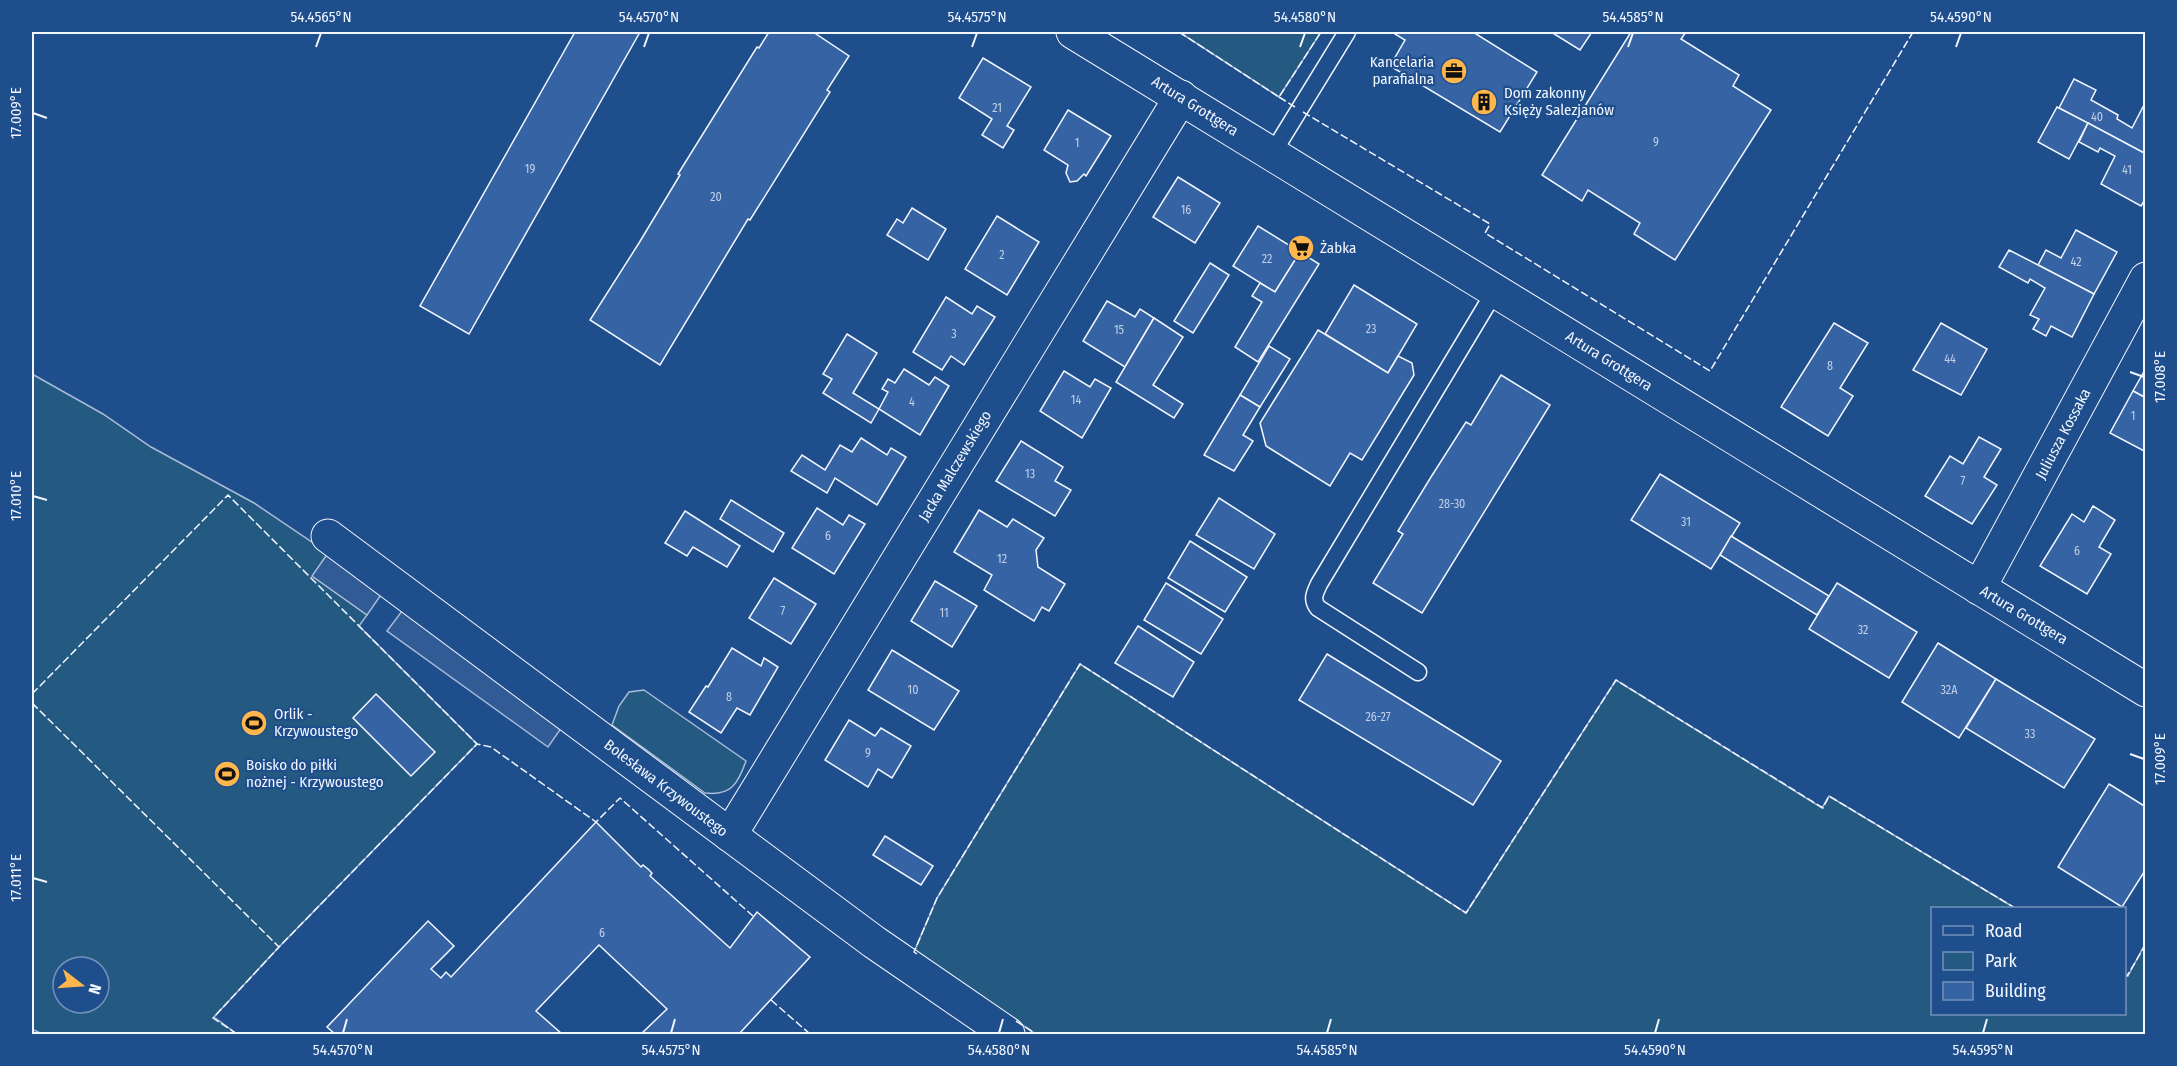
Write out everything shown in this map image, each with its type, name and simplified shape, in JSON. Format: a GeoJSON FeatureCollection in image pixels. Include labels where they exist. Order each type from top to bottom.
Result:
{"type":"FeatureCollection","features":[{"type":"Feature","properties":{"kind":"street","name":"Artura Grottgera"},"geometry":{"type":"LineString","coordinates":[[1073,32],[2145,690]]}},
{"type":"Feature","properties":{"kind":"street","name":"Jacka Malczewskiego"},"geometry":{"type":"LineString","coordinates":[[730,835],[1181,97]]}},
{"type":"Feature","properties":{"kind":"street","name":"Juliusza Kossaka"},"geometry":{"type":"LineString","coordinates":[[1979,588],[2145,279]]}},
{"type":"Feature","properties":{"kind":"street","name":"Bolesława Krzywoustego"},"geometry":{"type":"LineString","coordinates":[[328,537],[874,942],[1008,1035]]}},
{"type":"Feature","properties":{"kind":"lane"},"geometry":{"type":"LineString","coordinates":[[1272,153],[1347,32]]}},
{"type":"Feature","properties":{"kind":"lane"},"geometry":{"type":"LineString","coordinates":[[1418,672],[1318,608],[1314,602],[1314,596],[1319,584],[1495,291]]}},
{"type":"Feature","properties":{"kind":"green space"},"geometry":{"type":"Polygon","coordinates":[[[1179,32],[1321,32],[1279,97],[1179,32]]]}},
{"type":"Feature","properties":{"kind":"green space"},"geometry":{"type":"Polygon","coordinates":[[[32,374],[103,414],[151,447],[254,503],[328,553],[313,576],[367,615],[359,626],[477,744],[214,1017],[237,1034],[42,1034],[32,1029],[32,374]]]}},
{"type":"Feature","properties":{"kind":"green space"},"geometry":{"type":"Polygon","coordinates":[[[1080,664],[1466,913],[1616,680],[1822,808],[1829,796],[2013,907],[1931,907],[1931,1015],[2126,1015],[2126,975],[2128,976],[2145,944],[2145,1034],[1036,1034],[914,952],[937,898],[1080,664]]]}},
{"type":"Feature","properties":{"kind":"green space"},"geometry":{"type":"Polygon","coordinates":[[[644,690],[746,761],[740,776],[732,787],[721,792],[705,793],[612,725],[619,706],[629,692],[644,690]]]}},
{"type":"Feature","properties":{"kind":"shaded area"},"geometry":{"type":"Polygon","coordinates":[[[328,553],[383,592],[367,615],[312,576],[328,553]]]}},
{"type":"Feature","properties":{"kind":"shaded area"},"geometry":{"type":"Polygon","coordinates":[[[402,611],[562,727],[548,747],[387,631],[402,611]]]}},
{"type":"Feature","properties":{"kind":"building"},"geometry":{"type":"Polygon","coordinates":[[[575,32],[640,32],[469,334],[420,306],[575,32]]]}},
{"type":"Feature","properties":{"kind":"building"},"geometry":{"type":"Polygon","coordinates":[[[769,32],[813,32],[849,56],[827,90],[830,92],[750,220],[748,219],[660,365],[590,320],[680,175],[678,174],[757,47],[759,48],[769,32]]]}},
{"type":"Feature","properties":{"kind":"building","name":"Dom zakonny Księży Salezjanów"},"geometry":{"type":"Polygon","coordinates":[[[1396,32],[1473,32],[1537,72],[1500,132],[1390,66],[1405,40],[1395,34],[1396,32]]]}},
{"type":"Feature","properties":{"kind":"building","name":"Dom zakonny Księży Salezjanów"},"geometry":{"type":"Polygon","coordinates":[[[1551,32],[1592,32],[1580,50],[1551,32]]]}},
{"type":"Feature","properties":{"kind":"building"},"geometry":{"type":"Polygon","coordinates":[[[1631,32],[1686,32],[1681,39],[1739,75],[1733,86],[1771,110],[1675,260],[1634,234],[1640,223],[1588,190],[1582,201],[1542,175],[1631,32]]]}},
{"type":"Feature","properties":{"kind":"building"},"geometry":{"type":"Polygon","coordinates":[[[983,58],[1031,87],[1007,126],[1014,130],[1003,148],[982,135],[992,119],[959,98],[983,58]]]}},
{"type":"Feature","properties":{"kind":"building"},"geometry":{"type":"Polygon","coordinates":[[[2074,79],[2096,90],[2091,100],[2118,115],[2117,119],[2132,128],[2146,101],[2146,154],[2059,108],[2074,79]]]}},
{"type":"Feature","properties":{"kind":"building"},"geometry":{"type":"Polygon","coordinates":[[[2057,107],[2088,123],[2069,159],[2038,142],[2057,107]]]}},
{"type":"Feature","properties":{"kind":"building"},"geometry":{"type":"Polygon","coordinates":[[[1068,110],[1111,136],[1086,176],[1084,174],[1077,181],[1070,182],[1066,173],[1068,165],[1044,150],[1068,110]]]}},
{"type":"Feature","properties":{"kind":"building"},"geometry":{"type":"Polygon","coordinates":[[[2088,123],[2146,154],[2146,198],[2141,206],[2101,184],[2115,156],[2100,148],[2098,152],[2079,142],[2088,123]]]}},
{"type":"Feature","properties":{"kind":"building"},"geometry":{"type":"Polygon","coordinates":[[[1178,177],[1220,203],[1195,243],[1153,217],[1178,177]]]}},
{"type":"Feature","properties":{"kind":"building"},"geometry":{"type":"Polygon","coordinates":[[[912,208],[946,229],[928,260],[887,235],[897,219],[903,223],[912,208]]]}},
{"type":"Feature","properties":{"kind":"building"},"geometry":{"type":"Polygon","coordinates":[[[997,216],[1039,242],[1007,295],[965,269],[997,216]]]}},
{"type":"Feature","properties":{"kind":"building"},"geometry":{"type":"Polygon","coordinates":[[[1258,226],[1300,252],[1275,292],[1233,266],[1258,226]]]}},
{"type":"Feature","properties":{"kind":"building"},"geometry":{"type":"Polygon","coordinates":[[[2076,230],[2117,252],[2094,294],[2038,265],[2046,250],[2061,258],[2076,230]]]}},
{"type":"Feature","properties":{"kind":"building"},"geometry":{"type":"Polygon","coordinates":[[[2009,250],[2094,294],[2072,337],[2051,326],[2046,336],[2033,329],[2039,319],[2030,315],[2045,288],[2030,279],[2028,283],[1999,267],[2009,250]]]}},
{"type":"Feature","properties":{"kind":"building"},"geometry":{"type":"Polygon","coordinates":[[[1300,252],[1319,264],[1258,362],[1235,347],[1262,302],[1252,296],[1260,283],[1275,292],[1300,252]]]}},
{"type":"Feature","properties":{"kind":"building"},"geometry":{"type":"Polygon","coordinates":[[[1210,263],[1229,275],[1193,333],[1174,321],[1210,263]]]}},
{"type":"Feature","properties":{"kind":"building"},"geometry":{"type":"Polygon","coordinates":[[[1354,285],[1417,324],[1388,373],[1325,334],[1354,285]]]}},
{"type":"Feature","properties":{"kind":"building"},"geometry":{"type":"Polygon","coordinates":[[[946,297],[972,314],[977,306],[995,317],[964,365],[951,356],[942,370],[913,352],[946,297]]]}},
{"type":"Feature","properties":{"kind":"building"},"geometry":{"type":"Polygon","coordinates":[[[1107,301],[1135,317],[1140,309],[1154,318],[1125,367],[1083,341],[1107,301]]]}},
{"type":"Feature","properties":{"kind":"building"},"geometry":{"type":"Polygon","coordinates":[[[1154,318],[1183,337],[1153,385],[1183,404],[1174,418],[1116,382],[1154,318]]]}},
{"type":"Feature","properties":{"kind":"building"},"geometry":{"type":"Polygon","coordinates":[[[1834,323],[1868,343],[1840,388],[1853,396],[1828,436],[1781,407],[1834,323]]]}},
{"type":"Feature","properties":{"kind":"building"},"geometry":{"type":"Polygon","coordinates":[[[1941,323],[1987,349],[1961,395],[1913,370],[1941,323]]]}},
{"type":"Feature","properties":{"kind":"building"},"geometry":{"type":"Polygon","coordinates":[[[1318,330],[1388,373],[1398,356],[1412,363],[1414,375],[1362,460],[1350,453],[1330,486],[1266,446],[1260,423],[1318,330]]]}},
{"type":"Feature","properties":{"kind":"building"},"geometry":{"type":"Polygon","coordinates":[[[847,334],[877,353],[853,393],[879,409],[871,423],[823,393],[832,379],[823,374],[847,334]]]}},
{"type":"Feature","properties":{"kind":"building"},"geometry":{"type":"Polygon","coordinates":[[[1269,346],[1290,359],[1260,407],[1240,395],[1269,346]]]}},
{"type":"Feature","properties":{"kind":"building"},"geometry":{"type":"Polygon","coordinates":[[[2146,368],[2146,398],[2133,391],[2146,368]]]}},
{"type":"Feature","properties":{"kind":"building"},"geometry":{"type":"Polygon","coordinates":[[[904,369],[929,385],[935,377],[949,386],[920,435],[879,409],[888,392],[882,389],[888,379],[895,383],[904,369]]]}},
{"type":"Feature","properties":{"kind":"building"},"geometry":{"type":"Polygon","coordinates":[[[1064,371],[1090,387],[1095,379],[1111,388],[1082,438],[1040,411],[1064,371]]]}},
{"type":"Feature","properties":{"kind":"building"},"geometry":{"type":"Polygon","coordinates":[[[1501,375],[1550,405],[1422,613],[1373,583],[1403,534],[1398,531],[1431,477],[1466,422],[1471,425],[1501,375]]]}},
{"type":"Feature","properties":{"kind":"building"},"geometry":{"type":"Polygon","coordinates":[[[2133,391],[2146,398],[2146,452],[2110,433],[2133,391]]]}},
{"type":"Feature","properties":{"kind":"building"},"geometry":{"type":"Polygon","coordinates":[[[1240,395],[1260,407],[1243,435],[1253,441],[1234,471],[1204,455],[1240,395]]]}},
{"type":"Feature","properties":{"kind":"building"},"geometry":{"type":"Polygon","coordinates":[[[1979,437],[2001,449],[1984,477],[1997,485],[1972,524],[1925,496],[1950,456],[1963,464],[1979,437]]]}},
{"type":"Feature","properties":{"kind":"building"},"geometry":{"type":"Polygon","coordinates":[[[861,438],[887,455],[891,448],[906,457],[877,505],[835,478],[827,493],[791,471],[802,455],[825,470],[840,445],[852,452],[861,438]]]}},
{"type":"Feature","properties":{"kind":"building"},"geometry":{"type":"Polygon","coordinates":[[[1021,441],[1063,467],[1055,481],[1071,490],[1055,516],[996,481],[1021,441]]]}},
{"type":"Feature","properties":{"kind":"building"},"geometry":{"type":"Polygon","coordinates":[[[1660,474],[1740,523],[1711,569],[1631,520],[1660,474]]]}},
{"type":"Feature","properties":{"kind":"building"},"geometry":{"type":"Polygon","coordinates":[[[1219,498],[1275,534],[1254,569],[1196,535],[1219,498]]]}},
{"type":"Feature","properties":{"kind":"building"},"geometry":{"type":"Polygon","coordinates":[[[731,500],[784,533],[773,552],[720,519],[731,500]]]}},
{"type":"Feature","properties":{"kind":"building"},"geometry":{"type":"Polygon","coordinates":[[[2093,506],[2115,520],[2099,547],[2111,554],[2087,594],[2040,566],[2072,514],[2084,522],[2093,506]]]}},
{"type":"Feature","properties":{"kind":"building"},"geometry":{"type":"Polygon","coordinates":[[[817,508],[843,525],[849,515],[865,524],[834,574],[792,548],[817,508]]]}},
{"type":"Feature","properties":{"kind":"building"},"geometry":{"type":"Polygon","coordinates":[[[979,510],[1007,527],[1013,519],[1044,538],[1036,550],[1038,567],[1065,584],[1049,611],[1042,607],[1034,621],[984,590],[992,575],[954,552],[979,510]]]}},
{"type":"Feature","properties":{"kind":"building"},"geometry":{"type":"Polygon","coordinates":[[[685,511],[740,546],[727,567],[693,547],[687,556],[665,543],[685,511]]]}},
{"type":"Feature","properties":{"kind":"building"},"geometry":{"type":"Polygon","coordinates":[[[1731,536],[1829,596],[1817,615],[1720,555],[1731,536]]]}},
{"type":"Feature","properties":{"kind":"building"},"geometry":{"type":"Polygon","coordinates":[[[1190,541],[1247,577],[1225,612],[1168,578],[1190,541]]]}},
{"type":"Feature","properties":{"kind":"building"},"geometry":{"type":"Polygon","coordinates":[[[774,578],[816,604],[791,644],[749,618],[774,578]]]}},
{"type":"Feature","properties":{"kind":"building"},"geometry":{"type":"Polygon","coordinates":[[[935,581],[977,606],[952,647],[911,621],[935,581]]]}},
{"type":"Feature","properties":{"kind":"building"},"geometry":{"type":"Polygon","coordinates":[[[1166,583],[1223,619],[1201,654],[1144,620],[1166,583]]]}},
{"type":"Feature","properties":{"kind":"building"},"geometry":{"type":"Polygon","coordinates":[[[1837,583],[1917,632],[1889,678],[1809,629],[1837,583]]]}},
{"type":"Feature","properties":{"kind":"building"},"geometry":{"type":"Polygon","coordinates":[[[1138,626],[1194,662],[1173,697],[1115,663],[1138,626]]]}},
{"type":"Feature","properties":{"kind":"building"},"geometry":{"type":"Polygon","coordinates":[[[1938,643],[1996,679],[1959,738],[1902,702],[1938,643]]]}},
{"type":"Feature","properties":{"kind":"building"},"geometry":{"type":"Polygon","coordinates":[[[732,648],[761,666],[764,658],[778,667],[750,715],[737,708],[721,733],[689,712],[706,686],[708,687],[732,648]]]}},
{"type":"Feature","properties":{"kind":"building"},"geometry":{"type":"Polygon","coordinates":[[[892,650],[959,691],[934,730],[868,690],[892,650]]]}},
{"type":"Feature","properties":{"kind":"building"},"geometry":{"type":"Polygon","coordinates":[[[1327,654],[1501,761],[1473,805],[1299,700],[1327,654]]]}},
{"type":"Feature","properties":{"kind":"building"},"geometry":{"type":"Polygon","coordinates":[[[1996,679],[2095,739],[2064,788],[1966,728],[1996,679]]]}},
{"type":"Feature","properties":{"kind":"building"},"geometry":{"type":"Polygon","coordinates":[[[376,694],[435,752],[411,776],[353,718],[376,694]]]}},
{"type":"Feature","properties":{"kind":"building"},"geometry":{"type":"Polygon","coordinates":[[[849,720],[875,736],[881,728],[911,746],[892,778],[878,769],[868,787],[825,760],[849,720]]]}},
{"type":"Feature","properties":{"kind":"building"},"geometry":{"type":"Polygon","coordinates":[[[2109,784],[2146,807],[2146,869],[2122,907],[2058,867],[2109,784]]]}},
{"type":"Feature","properties":{"kind":"building"},"geometry":{"type":"Polygon","coordinates":[[[596,822],[641,867],[643,865],[652,873],[650,876],[730,948],[757,912],[810,957],[739,1034],[641,1034],[667,1009],[599,945],[536,1011],[562,1034],[335,1034],[327,1027],[428,921],[454,946],[431,969],[441,978],[446,972],[451,977],[596,822]]]}},
{"type":"Feature","properties":{"kind":"building"},"geometry":{"type":"Polygon","coordinates":[[[885,836],[933,866],[921,885],[873,855],[885,836]]]}},
{"type":"Feature","properties":{"kind":"fence"},"geometry":{"type":"LineString","coordinates":[[1179,32],[1279,97],[1321,32]]}},
{"type":"Feature","properties":{"kind":"fence"},"geometry":{"type":"LineString","coordinates":[[1303,112],[1490,224],[1485,233],[1710,371],[1913,32]]}},
{"type":"Feature","properties":{"kind":"fence"},"geometry":{"type":"LineString","coordinates":[[1279,97],[1295,107]]}},
{"type":"Feature","properties":{"kind":"fence"},"geometry":{"type":"LineString","coordinates":[[32,694],[228,495],[477,744],[491,747],[596,822],[620,798],[753,916]]}},
{"type":"Feature","properties":{"kind":"fence"},"geometry":{"type":"LineString","coordinates":[[917,954],[914,952],[937,898],[1080,664],[1466,913],[1616,680],[1823,808],[1829,796],[2013,907]]}},
{"type":"Feature","properties":{"kind":"fence"},"geometry":{"type":"LineString","coordinates":[[32,703],[279,947],[477,744]]}},
{"type":"Feature","properties":{"kind":"fence"},"geometry":{"type":"LineString","coordinates":[[2126,975],[2146,944]]}},
{"type":"Feature","properties":{"kind":"fence"},"geometry":{"type":"LineString","coordinates":[[237,1034],[213,1018],[279,947]]}},
{"type":"Feature","properties":{"kind":"fence"},"geometry":{"type":"LineString","coordinates":[[771,1000],[810,1034]]}},
{"type":"Feature","properties":{"kind":"fence"},"geometry":{"type":"LineString","coordinates":[[1016,1021],[1036,1034]]}},
{"type":"Feature","properties":{"kind":"place","name":"Kancelaria parafialna"},"geometry":{"type":"Point","coordinates":[1454,71]}},
{"type":"Feature","properties":{"kind":"place","name":"Dom zakonny Księży Salezjanów"},"geometry":{"type":"Point","coordinates":[1484,102]}},
{"type":"Feature","properties":{"kind":"place","name":"Żabka"},"geometry":{"type":"Point","coordinates":[1301,248]}},
{"type":"Feature","properties":{"kind":"place","name":"Orlik - Krzywoustego"},"geometry":{"type":"Point","coordinates":[254,723]}},
{"type":"Feature","properties":{"kind":"place","name":"Boisko do piłki nożnej - Krzywoustego"},"geometry":{"type":"Point","coordinates":[227,774]}}]}
